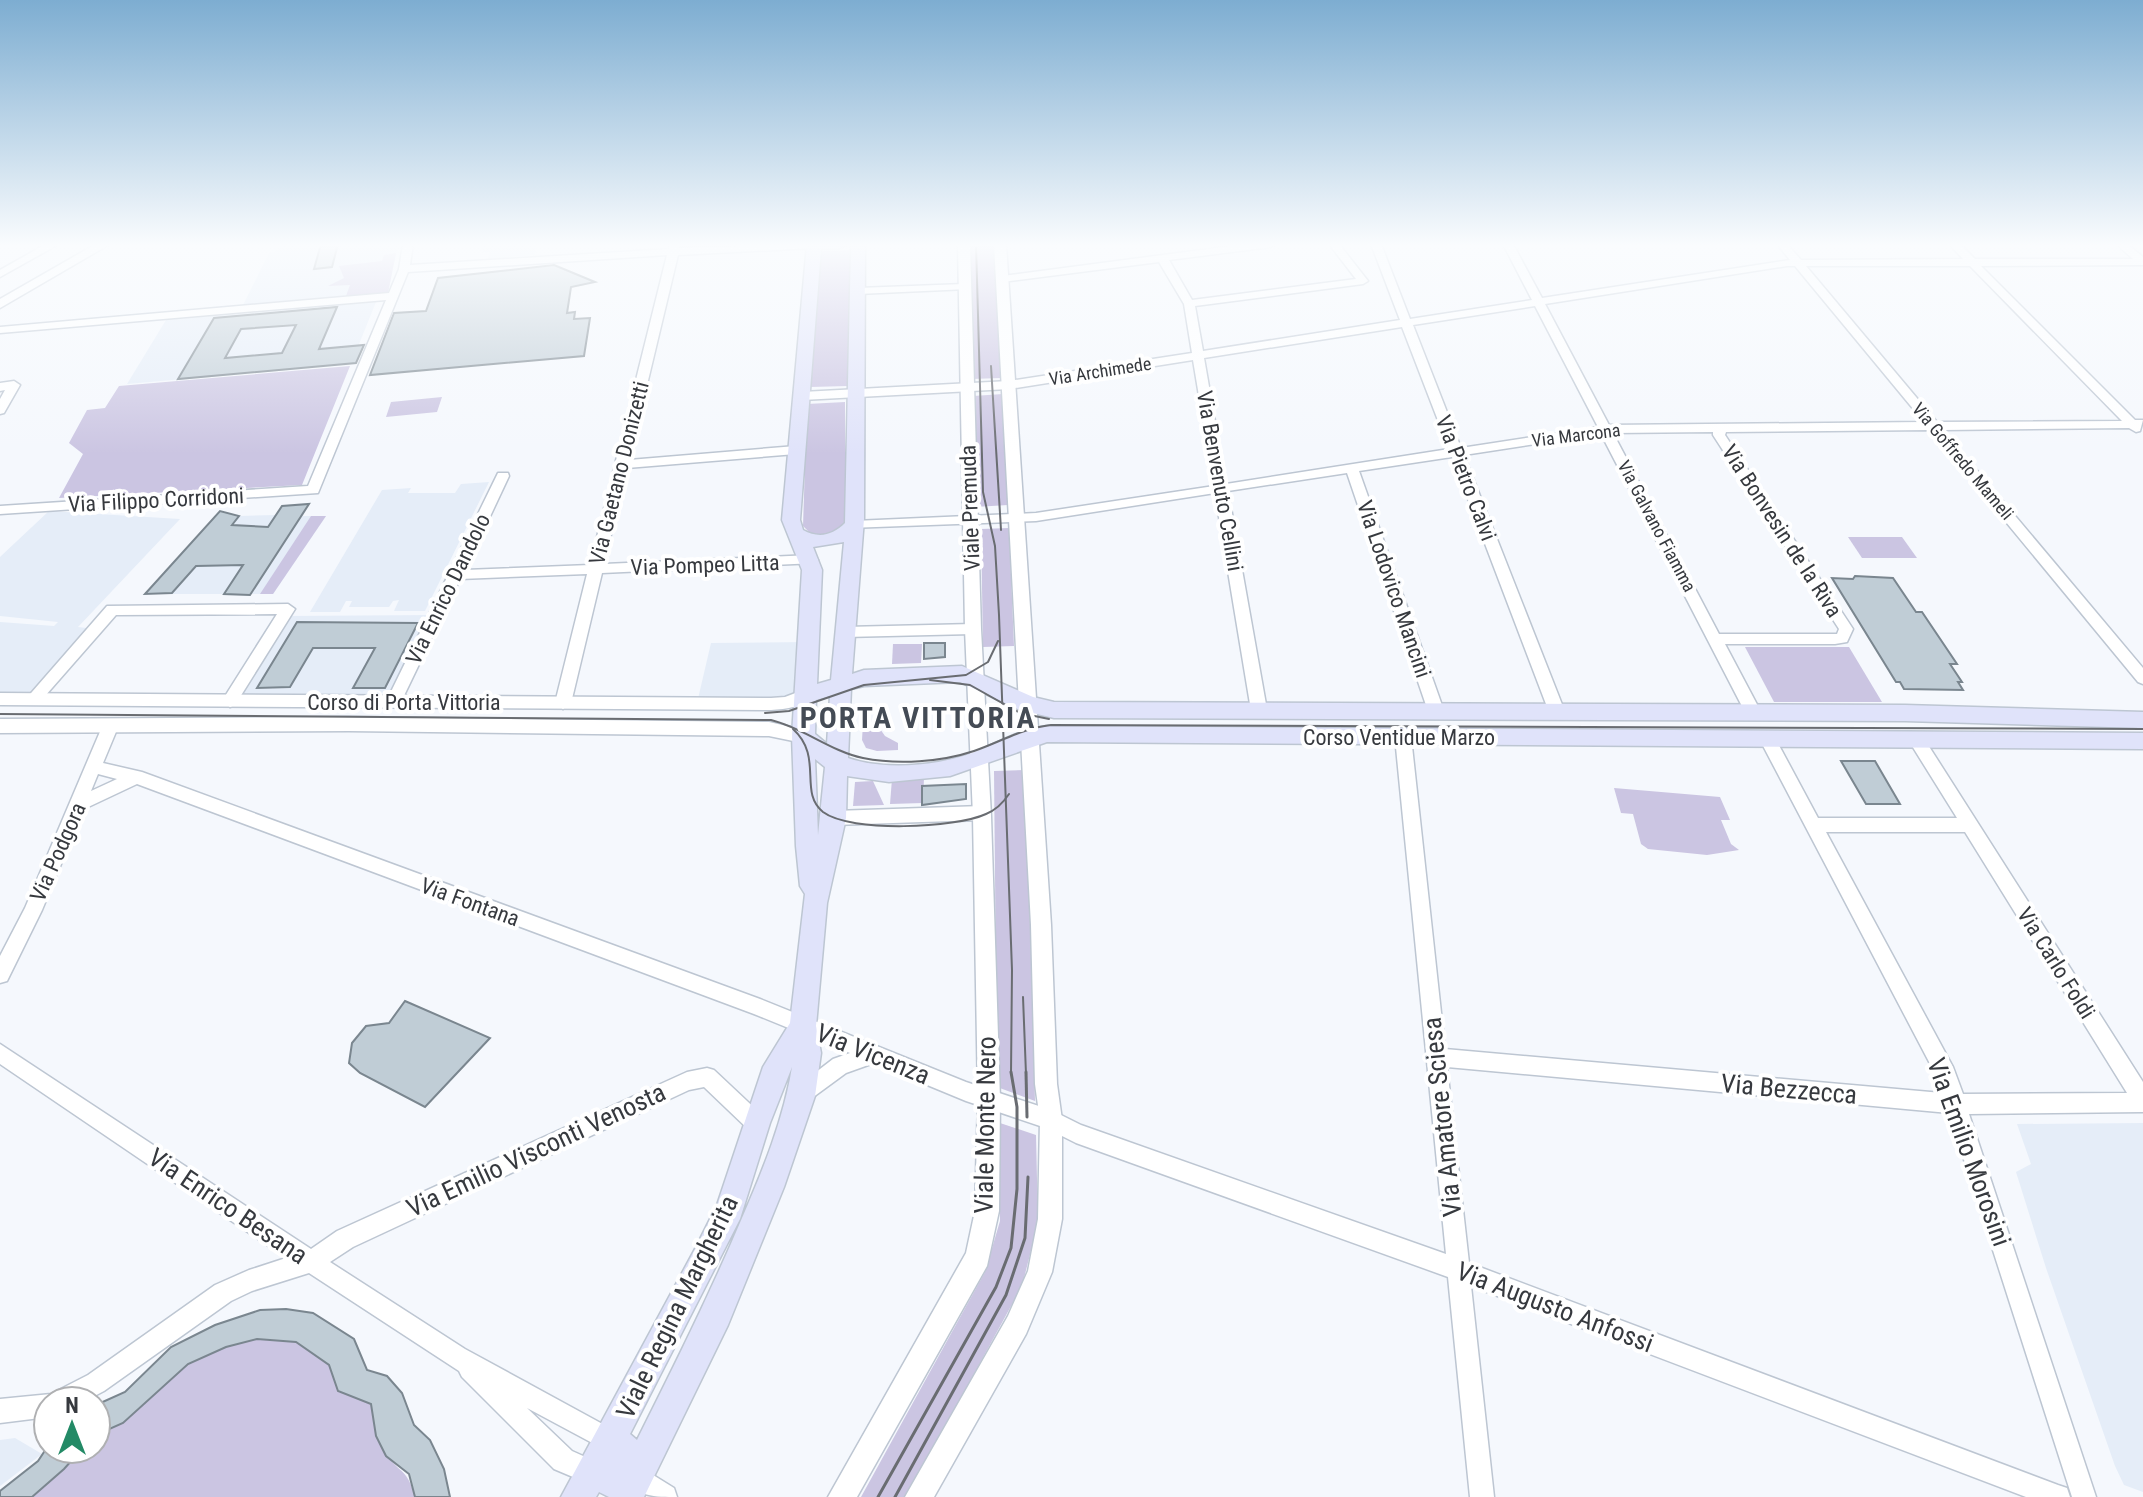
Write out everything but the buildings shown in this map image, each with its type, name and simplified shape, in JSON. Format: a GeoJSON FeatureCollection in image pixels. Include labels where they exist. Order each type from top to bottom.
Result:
{"type":"FeatureCollection","features":[{"type":"Feature","properties":{"kind":"main road"},"geometry":{"type":"LineString","coordinates":[[809,314],[791,520],[811,560],[803,736],[807,843],[815,903]]}},
{"type":"Feature","properties":{"kind":"main road"},"geometry":{"type":"LineString","coordinates":[[815,903],[834,818],[854,525],[858,314]]}},
{"type":"Feature","properties":{"kind":"main road"},"geometry":{"type":"LineString","coordinates":[[796,534],[810,541],[830,541],[845,535],[854,525]]}},
{"type":"Feature","properties":{"kind":"main road"},"geometry":{"type":"LineString","coordinates":[[809,636],[818,642],[828,643],[845,632]]}},
{"type":"Feature","properties":{"kind":"main road","name":"Corso Ventidue Marzo"},"geometry":{"type":"LineString","coordinates":[[806,695],[872,677],[962,674],[1028,704],[1054,710],[1905,713],[2143,720]]}},
{"type":"Feature","properties":{"kind":"main road"},"geometry":{"type":"LineString","coordinates":[[1753,712],[1768,740]]}},
{"type":"Feature","properties":{"kind":"main road"},"geometry":{"type":"LineString","coordinates":[[803,736],[837,763],[865,770],[888,771],[950,768],[979,759],[1030,736]]}},
{"type":"Feature","properties":{"kind":"main road","name":"Corso Ventidue Marzo"},"geometry":{"type":"LineString","coordinates":[[1030,736],[1917,741]]}},
{"type":"Feature","properties":{"kind":"main road"},"geometry":{"type":"LineString","coordinates":[[1917,741],[2143,741]]}},
{"type":"Feature","properties":{"kind":"main road"},"geometry":{"type":"LineString","coordinates":[[807,843],[834,818]]}},
{"type":"Feature","properties":{"kind":"main road","name":"Viale Regina Margherita"},"geometry":{"type":"LineString","coordinates":[[631,1487],[717,1314],[770,1187],[801,1096],[808,1053],[803,1026],[815,903]]}},
{"type":"Feature","properties":{"kind":"main road","name":"Viale Regina Margherita"},"geometry":{"type":"LineString","coordinates":[[585,1485],[719,1234],[782,1056],[803,1026]]}},
{"type":"Feature","properties":{"kind":"main road"},"geometry":{"type":"LineString","coordinates":[[585,1485],[611,1480],[631,1487],[631,1456],[611,1441]]}},
{"type":"Feature","properties":{"kind":"street"},"geometry":{"type":"LineString","coordinates":[[0,330],[187,314]]}},
{"type":"Feature","properties":{"kind":"street","name":"Via Filippo Corridoni"},"geometry":{"type":"LineString","coordinates":[[0,510],[313,490],[386,314]]}},
{"type":"Feature","properties":{"kind":"street","name":"Via Gaetano Donizetti"},"geometry":{"type":"LineString","coordinates":[[563,703],[658,314]]}},
{"type":"Feature","properties":{"kind":"street","name":"Viale Premuda"},"geometry":{"type":"LineString","coordinates":[[965,314],[979,759]]}},
{"type":"Feature","properties":{"kind":"street","name":"Viale Premuda"},"geometry":{"type":"LineString","coordinates":[[1004,314],[1035,814],[1046,1084],[1051,1120]]}},
{"type":"Feature","properties":{"kind":"street","name":"Via Benvenuto Cellini"},"geometry":{"type":"LineString","coordinates":[[1191,314],[1259,710]]}},
{"type":"Feature","properties":{"kind":"street","name":"Via Pietro Calvi"},"geometry":{"type":"LineString","coordinates":[[1402,314],[1557,712]]}},
{"type":"Feature","properties":{"kind":"street","name":"Via Archimede"},"geometry":{"type":"LineString","coordinates":[[1009,385],[1463,314]]}},
{"type":"Feature","properties":{"kind":"street","name":"Via Galvano Fiamma"},"geometry":{"type":"LineString","coordinates":[[1544,314],[1753,712]]}},
{"type":"Feature","properties":{"kind":"street","name":"Via Goffredo Mameli"},"geometry":{"type":"LineString","coordinates":[[1840,314],[2143,678]]}},
{"type":"Feature","properties":{"kind":"street"},"geometry":{"type":"LineString","coordinates":[[2025,314],[2138,424],[2143,434]]}},
{"type":"Feature","properties":{"kind":"street"},"geometry":{"type":"LineString","coordinates":[[0,387],[14,385],[0,410]]}},
{"type":"Feature","properties":{"kind":"street"},"geometry":{"type":"LineString","coordinates":[[802,396],[1009,385]]}},
{"type":"Feature","properties":{"kind":"street","name":"Via Marcona"},"geometry":{"type":"LineString","coordinates":[[854,525],[1015,518],[1607,429],[2138,424]]}},
{"type":"Feature","properties":{"kind":"street","name":"Via Bonvesin de la Riva"},"geometry":{"type":"LineString","coordinates":[[1716,639],[1835,639],[1845,634],[1846,629],[1719,435],[1720,428]]}},
{"type":"Feature","properties":{"kind":"street"},"geometry":{"type":"LineString","coordinates":[[621,465],[796,450]]}},
{"type":"Feature","properties":{"kind":"street","name":"Via Lodovico Mancini"},"geometry":{"type":"LineString","coordinates":[[1352,468],[1436,711]]}},
{"type":"Feature","properties":{"kind":"street","name":"Via Enrico Dandolo"},"geometry":{"type":"LineString","coordinates":[[394,702],[503,476]]}},
{"type":"Feature","properties":{"kind":"street","name":"Via Pompeo Litta"},"geometry":{"type":"LineString","coordinates":[[455,575],[811,560]]}},
{"type":"Feature","properties":{"kind":"street"},"geometry":{"type":"LineString","coordinates":[[33,700],[112,610],[288,609],[230,701]]}},
{"type":"Feature","properties":{"kind":"street"},"geometry":{"type":"LineString","coordinates":[[845,632],[973,629]]}},
{"type":"Feature","properties":{"kind":"street","name":"Corso di Porta Vittoria"},"geometry":{"type":"LineString","coordinates":[[0,699],[771,704],[787,703],[806,695]]}},
{"type":"Feature","properties":{"kind":"street","name":"Corso di Porta Vittoria"},"geometry":{"type":"LineString","coordinates":[[0,726],[349,724],[769,729],[803,736]]}},
{"type":"Feature","properties":{"kind":"street","name":"Via Podgora"},"geometry":{"type":"LineString","coordinates":[[0,975],[33,910],[110,727]]}},
{"type":"Feature","properties":{"kind":"street","name":"Via Amatore Sciesa"},"geometry":{"type":"LineString","coordinates":[[1403,737],[1482,1497]]}},
{"type":"Feature","properties":{"kind":"street","name":"Via Emilio Morosini"},"geometry":{"type":"LineString","coordinates":[[1768,740],[1946,1074],[2084,1497]]}},
{"type":"Feature","properties":{"kind":"street","name":"Via Carlo Foldi"},"geometry":{"type":"LineString","coordinates":[[1917,741],[2143,1101]]}},
{"type":"Feature","properties":{"kind":"street","name":"Viale Monte Nero"},"geometry":{"type":"LineString","coordinates":[[842,1497],[978,1257],[987,1211],[989,1099],[979,759]]}},
{"type":"Feature","properties":{"kind":"street","name":"Via Fontana"},"geometry":{"type":"LineString","coordinates":[[95,767],[136,777],[803,1026]]}},
{"type":"Feature","properties":{"kind":"street"},"geometry":{"type":"LineString","coordinates":[[79,804],[136,777]]}},
{"type":"Feature","properties":{"kind":"street"},"geometry":{"type":"LineString","coordinates":[[834,818],[982,813]]}},
{"type":"Feature","properties":{"kind":"street"},"geometry":{"type":"LineString","coordinates":[[1813,825],[1970,825]]}},
{"type":"Feature","properties":{"kind":"street","name":"Via Vicenza"},"geometry":{"type":"LineString","coordinates":[[803,1026],[1051,1120]]}},
{"type":"Feature","properties":{"kind":"street","name":"Via Enrico Besana"},"geometry":{"type":"LineString","coordinates":[[0,1053],[457,1357],[611,1441]]}},
{"type":"Feature","properties":{"kind":"street"},"geometry":{"type":"LineString","coordinates":[[801,1096],[840,1066],[875,1054]]}},
{"type":"Feature","properties":{"kind":"street","name":"Via Bezzecca"},"geometry":{"type":"LineString","coordinates":[[1435,1057],[1956,1104],[2143,1101]]}},
{"type":"Feature","properties":{"kind":"street","name":"Via Emilio Visconti Venosta"},"geometry":{"type":"LineString","coordinates":[[310,1262],[345,1239],[687,1081],[707,1077],[756,1123]]}},
{"type":"Feature","properties":{"kind":"street"},"geometry":{"type":"LineString","coordinates":[[919,1497],[1017,1325],[1040,1272],[1050,1219],[1051,1120]]}},
{"type":"Feature","properties":{"kind":"street","name":"Via Augusto Anfossi"},"geometry":{"type":"LineString","coordinates":[[1051,1120],[1076,1133],[1459,1270],[2058,1497]]}},
{"type":"Feature","properties":{"kind":"street"},"geometry":{"type":"LineString","coordinates":[[92,1385],[223,1293],[249,1281],[310,1262]]}},
{"type":"Feature","properties":{"kind":"street","name":"Via Enrico Besana"},"geometry":{"type":"LineString","coordinates":[[457,1357],[585,1485]]}},
{"type":"Feature","properties":{"kind":"street"},"geometry":{"type":"LineString","coordinates":[[0,1411],[32,1407]]}},
{"type":"Feature","properties":{"kind":"street"},"geometry":{"type":"LineString","coordinates":[[631,1487],[665,1497]]}},
{"type":"Feature","properties":{"kind":"shaded area"},"geometry":{"type":"Polygon","coordinates":[[[238,314],[371,314],[351,364],[127,384],[166,320],[238,314]]]}},
{"type":"Feature","properties":{"kind":"shaded area"},"geometry":{"type":"Polygon","coordinates":[[[816,314],[851,314],[848,386],[810,387],[816,314]]]}},
{"type":"Feature","properties":{"kind":"shaded area"},"geometry":{"type":"Polygon","coordinates":[[[971,314],[997,314],[1001,378],[972,379],[971,314]]]}},
{"type":"Feature","properties":{"kind":"shaded area"},"geometry":{"type":"Polygon","coordinates":[[[350,366],[302,485],[59,498],[83,454],[69,443],[87,410],[105,408],[119,386],[350,366]]]}},
{"type":"Feature","properties":{"kind":"shaded area"},"geometry":{"type":"Polygon","coordinates":[[[1003,394],[1008,505],[975,507],[973,396],[1003,394]]]}},
{"type":"Feature","properties":{"kind":"shaded area"},"geometry":{"type":"Polygon","coordinates":[[[442,397],[437,412],[386,417],[391,402],[442,397]]]}},
{"type":"Feature","properties":{"kind":"shaded area"},"geometry":{"type":"Polygon","coordinates":[[[845,402],[845,522],[831,534],[811,534],[803,526],[807,404],[845,402]]]}},
{"type":"Feature","properties":{"kind":"shaded area"},"geometry":{"type":"Polygon","coordinates":[[[489,482],[425,611],[394,611],[399,600],[393,601],[389,607],[349,607],[352,601],[346,601],[340,612],[310,612],[382,490],[411,488],[408,493],[455,493],[461,484],[489,482]]]}},
{"type":"Feature","properties":{"kind":"shaded area"},"geometry":{"type":"Polygon","coordinates":[[[309,504],[303,516],[326,516],[273,594],[145,594],[220,511],[239,516],[276,515],[282,506],[309,504]]]}},
{"type":"Feature","properties":{"kind":"shaded area"},"geometry":{"type":"Polygon","coordinates":[[[49,511],[180,519],[78,627],[95,629],[32,700],[0,700],[0,622],[54,626],[58,622],[0,616],[0,557],[49,511]]]}},
{"type":"Feature","properties":{"kind":"shaded area"},"geometry":{"type":"Polygon","coordinates":[[[311,516],[326,516],[273,594],[260,594],[311,516]]]}},
{"type":"Feature","properties":{"kind":"shaded area"},"geometry":{"type":"Polygon","coordinates":[[[1009,528],[1014,646],[983,647],[981,529],[1009,528]]]}},
{"type":"Feature","properties":{"kind":"shaded area"},"geometry":{"type":"Polygon","coordinates":[[[1848,537],[1902,537],[1917,558],[1862,558],[1848,537]]]}},
{"type":"Feature","properties":{"kind":"shaded area"},"geometry":{"type":"Polygon","coordinates":[[[435,615],[393,702],[231,702],[285,616],[435,615]]]}},
{"type":"Feature","properties":{"kind":"shaded area"},"geometry":{"type":"Polygon","coordinates":[[[809,642],[808,694],[787,702],[697,703],[711,643],[809,642]]]}},
{"type":"Feature","properties":{"kind":"shaded area"},"geometry":{"type":"Polygon","coordinates":[[[893,644],[922,644],[921,663],[892,664],[893,644]]]}},
{"type":"Feature","properties":{"kind":"shaded area"},"geometry":{"type":"Polygon","coordinates":[[[1745,647],[1849,647],[1882,702],[1774,702],[1745,647]]]}},
{"type":"Feature","properties":{"kind":"shaded area"},"geometry":{"type":"Polygon","coordinates":[[[863,723],[878,726],[885,736],[898,743],[898,750],[866,748],[862,740],[863,723]]]}},
{"type":"Feature","properties":{"kind":"shaded area"},"geometry":{"type":"Polygon","coordinates":[[[1026,770],[1035,1101],[997,1087],[994,771],[1026,770]]]}},
{"type":"Feature","properties":{"kind":"shaded area"},"geometry":{"type":"Polygon","coordinates":[[[924,778],[923,803],[890,804],[892,779],[924,778]]]}},
{"type":"Feature","properties":{"kind":"shaded area"},"geometry":{"type":"Polygon","coordinates":[[[873,781],[884,805],[853,806],[855,782],[873,781]]]}},
{"type":"Feature","properties":{"kind":"shaded area"},"geometry":{"type":"Polygon","coordinates":[[[1614,788],[1720,797],[1730,820],[1721,820],[1731,844],[1739,850],[1707,855],[1648,849],[1641,844],[1633,814],[1621,813],[1614,788]]]}},
{"type":"Feature","properties":{"kind":"shaded area"},"geometry":{"type":"Polygon","coordinates":[[[1000,1123],[1036,1135],[1038,1223],[1022,1286],[907,1497],[861,1497],[985,1272],[1000,1221],[1000,1123]]]}},
{"type":"Feature","properties":{"kind":"shaded area"},"geometry":{"type":"Polygon","coordinates":[[[2143,1123],[2143,1492],[2124,1485],[2115,1466],[2016,1172],[2031,1164],[2017,1124],[2143,1123]]]}},
{"type":"Feature","properties":{"kind":"shaded area"},"geometry":{"type":"Polygon","coordinates":[[[257,1339],[296,1342],[329,1365],[339,1391],[371,1404],[379,1442],[391,1461],[406,1476],[415,1497],[33,1497],[68,1465],[112,1465],[112,1427],[186,1365],[229,1346],[257,1339]]]}},
{"type":"Feature","properties":{"kind":"shaded area"},"geometry":{"type":"Polygon","coordinates":[[[15,1438],[32,1448],[32,1462],[0,1486],[0,1440],[15,1438]]]}},
{"type":"Feature","properties":{"kind":"tram line"},"geometry":{"type":"LineString","coordinates":[[978,314],[983,492],[995,546],[1002,703]]}},
{"type":"Feature","properties":{"kind":"tram line"},"geometry":{"type":"LineString","coordinates":[[991,366],[1001,530]]}},
{"type":"Feature","properties":{"kind":"tram line"},"geometry":{"type":"LineString","coordinates":[[765,713],[789,711],[864,685],[966,675],[988,662],[998,641]]}},
{"type":"Feature","properties":{"kind":"tram line"},"geometry":{"type":"LineString","coordinates":[[930,680],[970,685],[1002,703]]}},
{"type":"Feature","properties":{"kind":"tram line"},"geometry":{"type":"LineString","coordinates":[[1002,703],[1020,713],[1049,719]]}},
{"type":"Feature","properties":{"kind":"tram line"},"geometry":{"type":"LineString","coordinates":[[1002,703],[1004,739]]}},
{"type":"Feature","properties":{"kind":"tram line"},"geometry":{"type":"LineString","coordinates":[[0,714],[771,720],[851,755],[905,762],[961,755],[1004,739]]}},
{"type":"Feature","properties":{"kind":"tram line"},"geometry":{"type":"LineString","coordinates":[[1004,739],[1051,725],[2143,729]]}},
{"type":"Feature","properties":{"kind":"tram line"},"geometry":{"type":"LineString","coordinates":[[793,729],[807,751],[812,795],[816,804],[823,812],[837,819],[879,826],[952,823],[990,812],[1006,798]]}},
{"type":"Feature","properties":{"kind":"tram line"},"geometry":{"type":"LineString","coordinates":[[1004,739],[1006,798]]}},
{"type":"Feature","properties":{"kind":"tram line"},"geometry":{"type":"LineString","coordinates":[[1006,798],[1009,794]]}},
{"type":"Feature","properties":{"kind":"tram line"},"geometry":{"type":"LineString","coordinates":[[1006,798],[1012,970],[1011,1072]]}},
{"type":"Feature","properties":{"kind":"tram line"},"geometry":{"type":"LineString","coordinates":[[1023,997],[1026,1074]]}},
{"type":"Feature","properties":{"kind":"tram line"},"geometry":{"type":"LineString","coordinates":[[878,1497],[996,1287],[1011,1248],[1017,1189],[1017,1107],[1011,1072]]}},
{"type":"Feature","properties":{"kind":"tram line"},"geometry":{"type":"LineString","coordinates":[[1026,1072],[1027,1117]]}},
{"type":"Feature","properties":{"kind":"tram line"},"geometry":{"type":"LineString","coordinates":[[895,1497],[1006,1295],[1025,1238],[1028,1177]]}},
{"type":"Feature","properties":{"kind":"district","name":"PORTA VITTORIA"},"geometry":{"type":"Point","coordinates":[918,717]}}]}
